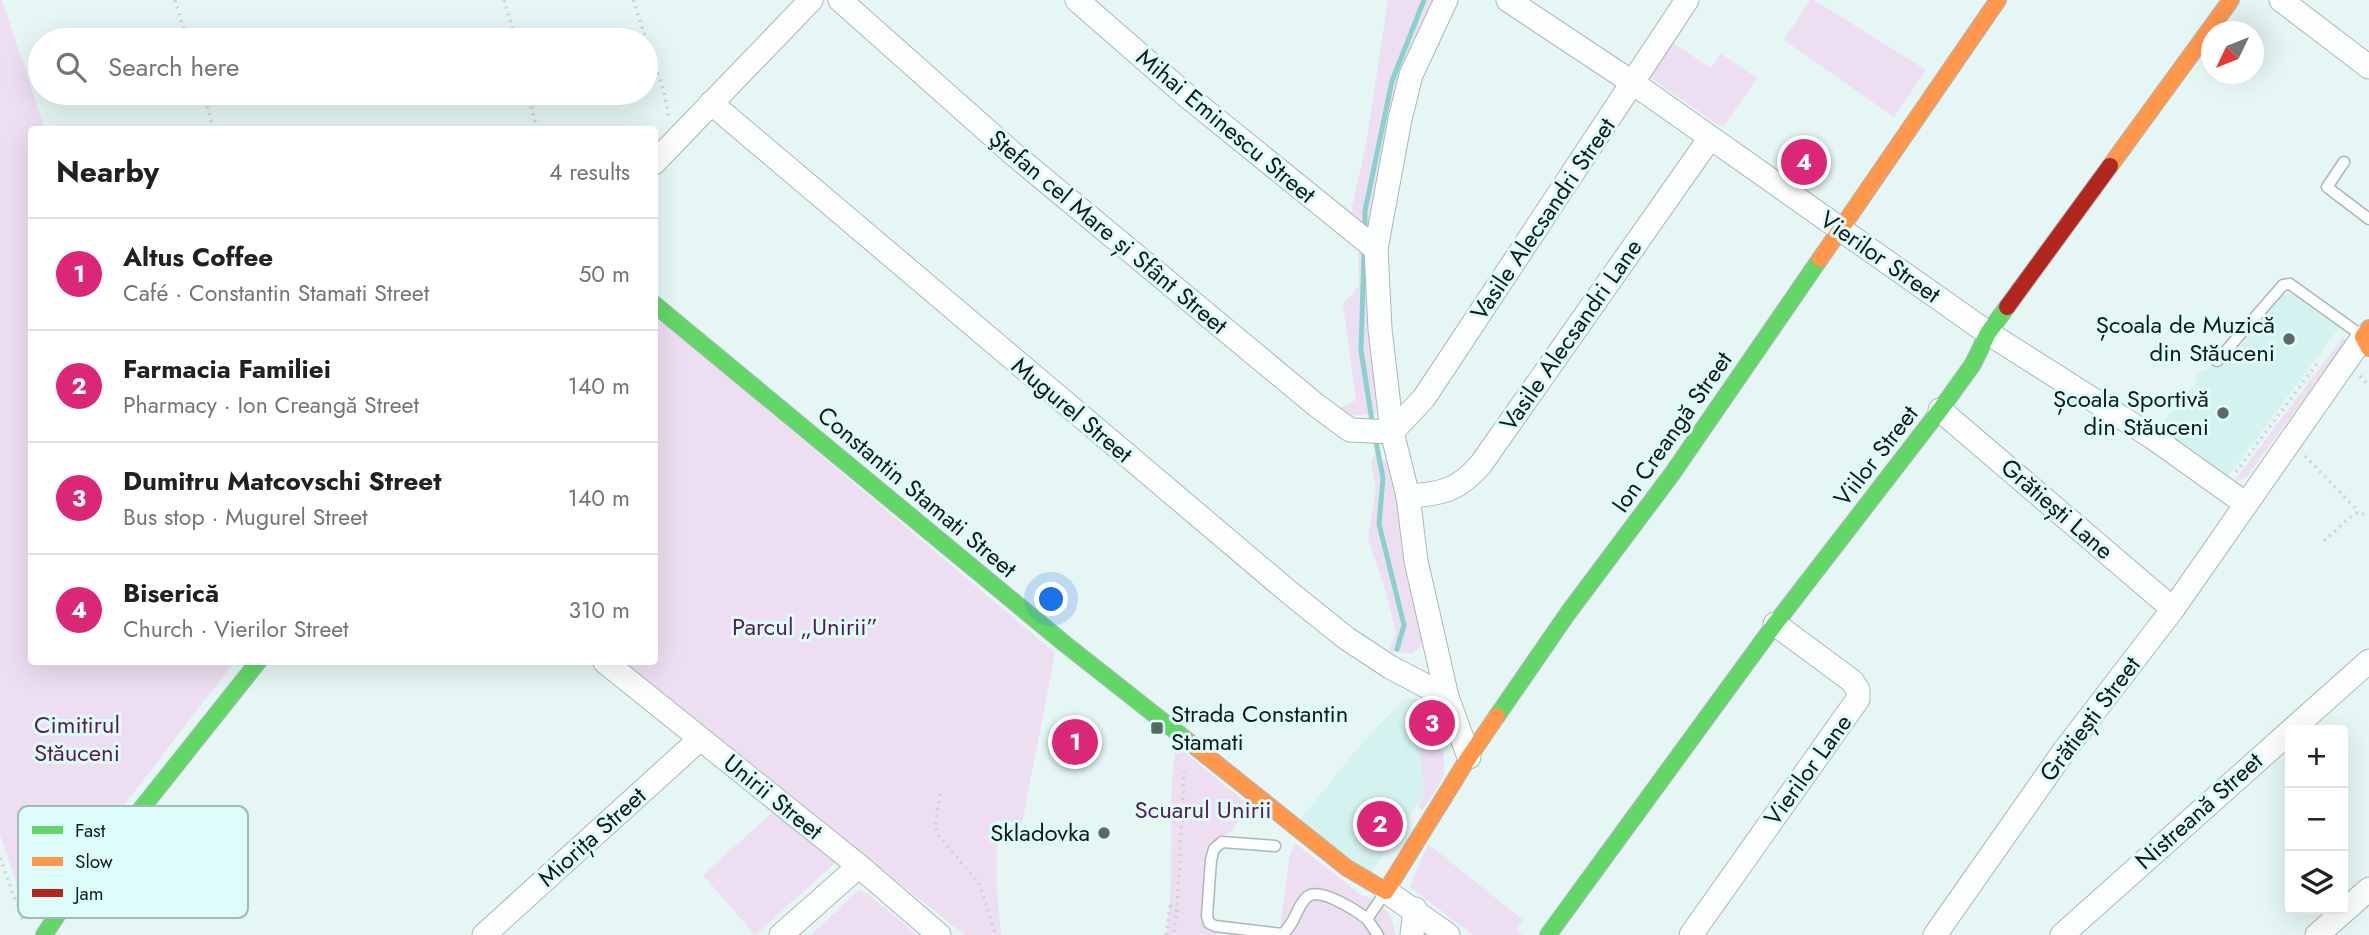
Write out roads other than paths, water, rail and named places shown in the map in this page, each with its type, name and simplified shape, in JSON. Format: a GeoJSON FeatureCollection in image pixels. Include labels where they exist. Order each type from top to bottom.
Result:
{"type":"FeatureCollection","features":[{"type":"Feature","properties":{"kind":"street"},"geometry":{"type":"LineString","coordinates":[[661,156],[811,0]]}},
{"type":"Feature","properties":{"kind":"street","name":"Ştefan cel Mare și Sfânt Street"},"geometry":{"type":"LineString","coordinates":[[840,0],[1011,152],[1316,405],[1350,430],[1392,432]]}},
{"type":"Feature","properties":{"kind":"street","name":"Mihai Eminescu Street"},"geometry":{"type":"LineString","coordinates":[[1077,0],[1187,96],[1376,249]]}},
{"type":"Feature","properties":{"kind":"street"},"geometry":{"type":"LineString","coordinates":[[1446,0],[1411,75],[1400,119],[1376,249],[1380,329],[1392,432],[1408,496],[1416,561],[1447,697],[1469,757]]}},
{"type":"Feature","properties":{"kind":"street","name":"Vierilor Street"},"geometry":{"type":"LineString","coordinates":[[1508,0],[1633,83],[1988,333],[2152,437],[2246,504]]}},
{"type":"Feature","properties":{"kind":"street","name":"Vasile Alecsandri Street"},"geometry":{"type":"LineString","coordinates":[[1392,432],[1424,398],[1687,0]]}},
{"type":"Feature","properties":{"kind":"street","name":"Ion Creangă Street"},"geometry":{"type":"LineString","coordinates":[[1386,891],[1469,757],[1569,613],[1672,474],[1998,0]]}},
{"type":"Feature","properties":{"kind":"street","name":"Viilor Street"},"geometry":{"type":"LineString","coordinates":[[1548,935],[1775,624],[1940,410],[1973,363],[1988,333],[2231,0]]}},
{"type":"Feature","properties":{"kind":"street"},"geometry":{"type":"LineString","coordinates":[[2281,0],[2369,66]]}},
{"type":"Feature","properties":{"kind":"street","name":"Mugurel Street"},"geometry":{"type":"LineString","coordinates":[[711,103],[1290,593],[1346,638],[1390,667],[1447,697]]}},
{"type":"Feature","properties":{"kind":"street","name":"Vasile Alecsandri Lane"},"geometry":{"type":"LineString","coordinates":[[1408,496],[1433,495],[1468,480],[1710,138]]}},
{"type":"Feature","properties":{"kind":"street","name":"Constantin Stamati Street"},"geometry":{"type":"LineString","coordinates":[[658,307],[1090,664],[1347,868],[1386,891]]}},
{"type":"Feature","properties":{"kind":"street","name":"Grătiești Street"},"geometry":{"type":"LineString","coordinates":[[1935,935],[2064,751],[2173,609],[2290,441],[2367,338]]}},
{"type":"Feature","properties":{"kind":"street","name":"Grătiești Lane"},"geometry":{"type":"LineString","coordinates":[[1940,410],[2173,609]]}},
{"type":"Feature","properties":{"kind":"street","name":"Vierilor Lane"},"geometry":{"type":"LineString","coordinates":[[1691,935],[1858,699],[1858,690],[1852,681],[1775,624]]}},
{"type":"Feature","properties":{"kind":"street","name":"Nistreană Street"},"geometry":{"type":"LineString","coordinates":[[2062,935],[2369,661]]}},
{"type":"Feature","properties":{"kind":"street"},"geometry":{"type":"LineString","coordinates":[[143,806],[256,665]]}},
{"type":"Feature","properties":{"kind":"street","name":"Unirii Street"},"geometry":{"type":"LineString","coordinates":[[609,665],[859,866],[939,935]]}},
{"type":"Feature","properties":{"kind":"street","name":"Miorița Street"},"geometry":{"type":"LineString","coordinates":[[484,935],[700,739]]}},
{"type":"Feature","properties":{"kind":"street"},"geometry":{"type":"LineString","coordinates":[[781,935],[859,866]]}},
{"type":"Feature","properties":{"kind":"street"},"geometry":{"type":"LineString","coordinates":[[2318,935],[2369,889]]}},
{"type":"Feature","properties":{"kind":"street"},"geometry":{"type":"LineString","coordinates":[[1386,891],[1415,909],[1448,935]]}},
{"type":"Feature","properties":{"kind":"street"},"geometry":{"type":"LineString","coordinates":[[1412,935],[1415,909]]}},
{"type":"Feature","properties":{"kind":"street"},"geometry":{"type":"LineString","coordinates":[[44,935],[55,918]]}},
{"type":"Feature","properties":{"kind":"lane"},"geometry":{"type":"LineString","coordinates":[[2344,162],[2327,187],[2369,219]]}},
{"type":"Feature","properties":{"kind":"lane","name":"Grătiești Street"},"geometry":{"type":"LineString","coordinates":[[2217,362],[2283,285],[2290,284],[2367,338]]}},
{"type":"Feature","properties":{"kind":"lane"},"geometry":{"type":"LineString","coordinates":[[1275,846],[1223,842],[1214,849],[1207,916],[1209,923],[1282,934],[1288,930],[1308,896],[1315,893],[1356,910],[1367,919],[1378,935]]}},
{"type":"Feature","properties":{"kind":"lane"},"geometry":{"type":"LineString","coordinates":[[1367,919],[1386,891]]}},
{"type":"Feature","properties":{"kind":"waterway"},"geometry":{"type":"LineString","coordinates":[[1365,228],[1365,211],[1392,81],[1424,0]]}},
{"type":"Feature","properties":{"kind":"waterway"},"geometry":{"type":"LineString","coordinates":[[1364,252],[1361,350],[1372,421]]}},
{"type":"Feature","properties":{"kind":"waterway"},"geometry":{"type":"LineString","coordinates":[[1376,442],[1383,478],[1379,524],[1404,625],[1397,649]]}},
{"type":"Feature","properties":{"kind":"place","name":"Biserică"},"geometry":{"type":"Point","coordinates":[1804,162]}},
{"type":"Feature","properties":{"kind":"place","name":"Școala de Muzică din Stăuceni"},"geometry":{"type":"Point","coordinates":[2289,339]}},
{"type":"Feature","properties":{"kind":"place","name":"Școala Sportivă din Stăuceni"},"geometry":{"type":"Point","coordinates":[2223,413]}},
{"type":"Feature","properties":{"kind":"place","name":"Dumitru Matcovschi Street"},"geometry":{"type":"Point","coordinates":[1432,723]}},
{"type":"Feature","properties":{"kind":"place","name":"Strada Constantin Stamati"},"geometry":{"type":"Point","coordinates":[1157,728]}},
{"type":"Feature","properties":{"kind":"place","name":"Altus Coffee"},"geometry":{"type":"Point","coordinates":[1075,742]}},
{"type":"Feature","properties":{"kind":"place","name":"Farmacia Familiei"},"geometry":{"type":"Point","coordinates":[1380,824]}},
{"type":"Feature","properties":{"kind":"place","name":"Skladovka"},"geometry":{"type":"Point","coordinates":[1104,833]}},
{"type":"Feature","properties":{"kind":"park label","name":"Parcul „Unirii”"},"geometry":{"type":"Point","coordinates":[805,627]}},
{"type":"Feature","properties":{"kind":"park label","name":"Cimitirul Stăuceni"},"geometry":{"type":"Point","coordinates":[77,739]}},
{"type":"Feature","properties":{"kind":"park label","name":"Scuarul Unirii"},"geometry":{"type":"Point","coordinates":[1203,810]}}]}
